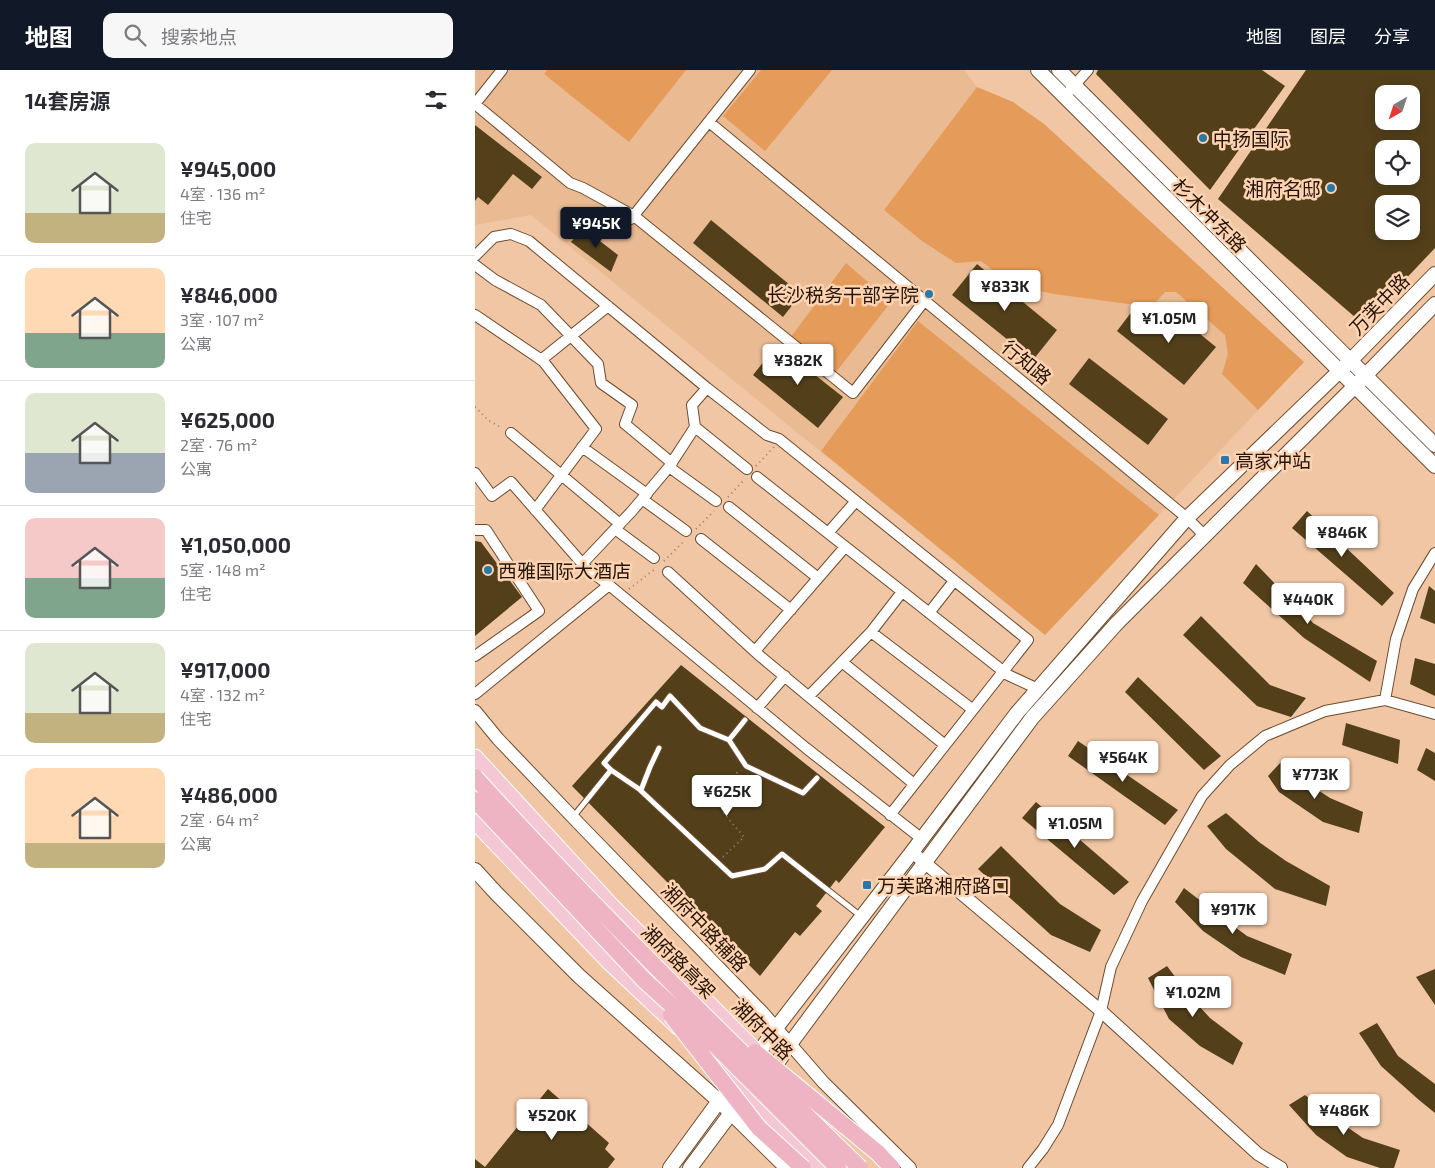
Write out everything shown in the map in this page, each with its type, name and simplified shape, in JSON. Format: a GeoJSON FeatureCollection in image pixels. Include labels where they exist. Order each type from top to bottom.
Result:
{"type":"FeatureCollection","features":[{"type":"Feature","properties":{"kind":"highway","name":"湘府路高架"},"geometry":{"type":"LineString","coordinates":[[475,777],[539,848],[669,981],[860,1168]]}},
{"type":"Feature","properties":{"kind":"highway","name":"湘府路高架"},"geometry":{"type":"LineString","coordinates":[[475,800],[644,980],[716,1046],[838,1168]]}},
{"type":"Feature","properties":{"kind":"highway"},"geometry":{"type":"LineString","coordinates":[[644,980],[759,1128],[803,1168]]}},
{"type":"Feature","properties":{"kind":"highway"},"geometry":{"type":"LineString","coordinates":[[669,981],[878,1153],[892,1168]]}},
{"type":"Feature","properties":{"kind":"main road","name":"杉木冲东路"},"geometry":{"type":"LineString","coordinates":[[1038,70],[1435,466]]}},
{"type":"Feature","properties":{"kind":"main road","name":"杉木冲东路"},"geometry":{"type":"LineString","coordinates":[[1061,71],[1435,445]]}},
{"type":"Feature","properties":{"kind":"main road","name":"万芙中路"},"geometry":{"type":"LineString","coordinates":[[670,1168],[719,1101],[737,1084],[777,1028],[1017,713],[1187,518],[1350,361],[1435,274]]}},
{"type":"Feature","properties":{"kind":"main road","name":"万芙中路"},"geometry":{"type":"LineString","coordinates":[[753,1098],[790,1044],[1032,718],[1117,623],[1435,304]]}},
{"type":"Feature","properties":{"kind":"main road","name":"湘府中路"},"geometry":{"type":"LineString","coordinates":[[475,757],[611,905],[773,1068],[886,1168]]}},
{"type":"Feature","properties":{"kind":"main road"},"geometry":{"type":"LineString","coordinates":[[475,822],[609,962],[753,1098],[823,1168]]}},
{"type":"Feature","properties":{"kind":"main road"},"geometry":{"type":"LineString","coordinates":[[475,870],[579,976],[719,1101],[787,1168]]}},
{"type":"Feature","properties":{"kind":"main road"},"geometry":{"type":"LineString","coordinates":[[690,1168],[731,1114],[753,1098]]}},
{"type":"Feature","properties":{"kind":"street"},"geometry":{"type":"LineString","coordinates":[[502,70],[475,104],[570,183],[583,188],[632,217],[853,393],[925,300]]}},
{"type":"Feature","properties":{"kind":"street"},"geometry":{"type":"LineString","coordinates":[[632,217],[750,70]]}},
{"type":"Feature","properties":{"kind":"street"},"geometry":{"type":"LineString","coordinates":[[1065,96],[1088,70]]}},
{"type":"Feature","properties":{"kind":"street"},"geometry":{"type":"LineString","coordinates":[[1051,82],[1061,71]]}},
{"type":"Feature","properties":{"kind":"street","name":"行知路"},"geometry":{"type":"LineString","coordinates":[[709,122],[1187,518],[1204,535]]}},
{"type":"Feature","properties":{"kind":"street"},"geometry":{"type":"LineString","coordinates":[[475,256],[494,237],[511,234],[529,241],[707,388],[767,435],[781,440],[1028,640],[890,814]]}},
{"type":"Feature","properties":{"kind":"street"},"geometry":{"type":"LineString","coordinates":[[475,265],[495,280],[541,305],[598,364],[601,383],[632,405],[625,424],[670,465],[818,578]]}},
{"type":"Feature","properties":{"kind":"street"},"geometry":{"type":"LineString","coordinates":[[541,360],[608,306]]}},
{"type":"Feature","properties":{"kind":"street"},"geometry":{"type":"LineString","coordinates":[[475,315],[541,360],[596,429],[535,510]]}},
{"type":"Feature","properties":{"kind":"street"},"geometry":{"type":"LineString","coordinates":[[582,564],[645,496],[670,465],[695,427],[692,405],[707,388]]}},
{"type":"Feature","properties":{"kind":"street"},"geometry":{"type":"LineString","coordinates":[[695,427],[750,474],[828,533],[1007,675],[1038,689]]}},
{"type":"Feature","properties":{"kind":"street"},"geometry":{"type":"LineString","coordinates":[[511,433],[561,475],[657,563]]}},
{"type":"Feature","properties":{"kind":"street"},"geometry":{"type":"LineString","coordinates":[[582,447],[645,496],[687,535]]}},
{"type":"Feature","properties":{"kind":"street"},"geometry":{"type":"LineString","coordinates":[[475,473],[492,496],[511,482],[587,569],[622,595],[806,748],[921,839]]}},
{"type":"Feature","properties":{"kind":"street"},"geometry":{"type":"LineString","coordinates":[[828,533],[856,501]]}},
{"type":"Feature","properties":{"kind":"street"},"geometry":{"type":"LineString","coordinates":[[475,530],[486,530],[539,611],[475,656]]}},
{"type":"Feature","properties":{"kind":"street"},"geometry":{"type":"LineString","coordinates":[[701,539],[791,610]]}},
{"type":"Feature","properties":{"kind":"street"},"geometry":{"type":"LineString","coordinates":[[755,651],[845,547]]}},
{"type":"Feature","properties":{"kind":"street"},"geometry":{"type":"LineString","coordinates":[[1385,700],[1396,639],[1413,589],[1435,553]]}},
{"type":"Feature","properties":{"kind":"street"},"geometry":{"type":"LineString","coordinates":[[669,572],[755,651],[914,784]]}},
{"type":"Feature","properties":{"kind":"street"},"geometry":{"type":"LineString","coordinates":[[929,613],[954,580]]}},
{"type":"Feature","properties":{"kind":"street"},"geometry":{"type":"LineString","coordinates":[[475,694],[609,585]]}},
{"type":"Feature","properties":{"kind":"street"},"geometry":{"type":"LineString","coordinates":[[809,696],[871,632],[903,592]]}},
{"type":"Feature","properties":{"kind":"street"},"geometry":{"type":"LineString","coordinates":[[871,632],[972,710]]}},
{"type":"Feature","properties":{"kind":"street"},"geometry":{"type":"LineString","coordinates":[[842,662],[945,745]]}},
{"type":"Feature","properties":{"kind":"street"},"geometry":{"type":"LineString","coordinates":[[757,708],[785,676]]}},
{"type":"Feature","properties":{"kind":"street"},"geometry":{"type":"LineString","coordinates":[[1028,1168],[1058,1125],[1101,1011],[1111,966],[1142,902],[1202,796],[1230,765],[1265,736],[1325,711],[1385,700],[1435,714]]}},
{"type":"Feature","properties":{"kind":"street","name":"湘府中路辅路"},"geometry":{"type":"LineString","coordinates":[[475,711],[498,739],[573,818],[777,1028],[823,1082],[910,1168]]}},
{"type":"Feature","properties":{"kind":"street"},"geometry":{"type":"LineString","coordinates":[[912,852],[1101,1011],[1258,1154],[1281,1168]]}},
{"type":"Feature","properties":{"kind":"lane"},"geometry":{"type":"LineString","coordinates":[[817,778],[803,793],[746,766],[729,740],[700,728],[669,696],[662,707],[656,702],[604,763],[611,770],[641,790],[732,876],[765,869],[782,854],[862,917]]}},
{"type":"Feature","properties":{"kind":"lane"},"geometry":{"type":"LineString","coordinates":[[729,740],[745,720]]}},
{"type":"Feature","properties":{"kind":"lane"},"geometry":{"type":"LineString","coordinates":[[641,790],[659,748]]}},
{"type":"Feature","properties":{"kind":"lane"},"geometry":{"type":"LineString","coordinates":[[573,818],[611,770]]}},
{"type":"Feature","properties":{"kind":"path"},"geometry":{"type":"LineString","coordinates":[[475,407],[488,420],[511,433]]}},
{"type":"Feature","properties":{"kind":"path"},"geometry":{"type":"LineString","coordinates":[[622,595],[721,505],[762,458],[781,440]]}},
{"type":"Feature","properties":{"kind":"path"},"geometry":{"type":"LineString","coordinates":[[717,862],[744,837],[721,810],[749,792],[737,773],[746,766]]}},
{"type":"Feature","properties":{"kind":"shaded area","name":"长沙税务干部学院"},"geometry":{"type":"Polygon","coordinates":[[[475,70],[964,70],[977,87],[1013,102],[1044,124],[1304,362],[1045,635],[531,215],[475,225],[475,70]]]}},
{"type":"Feature","properties":{"kind":"shaded area"},"geometry":{"type":"Polygon","coordinates":[[[547,70],[686,70],[629,142],[544,74],[547,70]]]}},
{"type":"Feature","properties":{"kind":"shaded area"},"geometry":{"type":"Polygon","coordinates":[[[761,70],[832,70],[765,151],[723,116],[761,70]]]}},
{"type":"Feature","properties":{"kind":"shaded area"},"geometry":{"type":"Polygon","coordinates":[[[977,87],[1013,102],[1044,124],[1304,362],[1258,410],[1222,374],[1228,354],[1225,335],[1176,292],[1165,292],[1156,302],[1128,304],[1025,288],[1007,289],[998,274],[981,261],[956,263],[922,241],[884,210],[977,87]]]}},
{"type":"Feature","properties":{"kind":"shaded area"},"geometry":{"type":"Polygon","coordinates":[[[846,263],[891,302],[829,381],[784,346],[846,263]]]}},
{"type":"Feature","properties":{"kind":"shaded area"},"geometry":{"type":"Polygon","coordinates":[[[918,321],[1159,515],[1045,635],[821,451],[918,321]]]}},
{"type":"Feature","properties":{"kind":"building","name":"中扬国际"},"geometry":{"type":"Polygon","coordinates":[[[1098,70],[1262,70],[1285,86],[1210,190],[1096,74],[1098,70]]]}},
{"type":"Feature","properties":{"kind":"building","name":"湘府名邸"},"geometry":{"type":"Polygon","coordinates":[[[1306,70],[1435,70],[1435,248],[1363,324],[1218,199],[1306,70]]]}},
{"type":"Feature","properties":{"kind":"building"},"geometry":{"type":"Polygon","coordinates":[[[475,125],[542,177],[532,189],[513,174],[488,205],[478,197],[475,201],[475,125]]]}},
{"type":"Feature","properties":{"kind":"building"},"geometry":{"type":"Polygon","coordinates":[[[711,220],[801,294],[783,317],[693,243],[711,220]]]}},
{"type":"Feature","properties":{"kind":"building"},"geometry":{"type":"Polygon","coordinates":[[[583,228],[618,255],[611,272],[571,242],[583,228]]]}},
{"type":"Feature","properties":{"kind":"building"},"geometry":{"type":"Polygon","coordinates":[[[977,264],[1057,330],[1033,360],[952,295],[977,264]]]}},
{"type":"Feature","properties":{"kind":"building"},"geometry":{"type":"Polygon","coordinates":[[[1133,310],[1158,330],[1173,312],[1216,347],[1184,385],[1117,331],[1133,310]]]}},
{"type":"Feature","properties":{"kind":"building"},"geometry":{"type":"Polygon","coordinates":[[[777,345],[843,397],[818,428],[753,375],[777,345]]]}},
{"type":"Feature","properties":{"kind":"building"},"geometry":{"type":"Polygon","coordinates":[[[1089,358],[1168,419],[1148,445],[1069,384],[1089,358]]]}},
{"type":"Feature","properties":{"kind":"building"},"geometry":{"type":"Polygon","coordinates":[[[1307,511],[1394,593],[1382,606],[1292,528],[1307,511]]]}},
{"type":"Feature","properties":{"kind":"building","name":"西雅国际大酒店"},"geometry":{"type":"Polygon","coordinates":[[[475,541],[481,542],[522,597],[475,636],[475,541]]]}},
{"type":"Feature","properties":{"kind":"building"},"geometry":{"type":"Polygon","coordinates":[[[1256,564],[1313,623],[1377,661],[1370,682],[1304,638],[1243,583],[1256,564]]]}},
{"type":"Feature","properties":{"kind":"building"},"geometry":{"type":"Polygon","coordinates":[[[1429,586],[1435,591],[1435,624],[1420,618],[1429,586]]]}},
{"type":"Feature","properties":{"kind":"building"},"geometry":{"type":"Polygon","coordinates":[[[1201,616],[1270,685],[1306,698],[1291,717],[1257,706],[1183,635],[1201,616]]]}},
{"type":"Feature","properties":{"kind":"building"},"geometry":{"type":"Polygon","coordinates":[[[1415,658],[1435,664],[1435,696],[1410,684],[1415,658]]]}},
{"type":"Feature","properties":{"kind":"building"},"geometry":{"type":"Polygon","coordinates":[[[681,665],[885,827],[839,883],[836,880],[816,906],[822,911],[800,936],[795,932],[760,976],[572,786],[681,665]]]}},
{"type":"Feature","properties":{"kind":"building"},"geometry":{"type":"Polygon","coordinates":[[[1138,677],[1221,756],[1204,770],[1125,692],[1138,677]]]}},
{"type":"Feature","properties":{"kind":"building"},"geometry":{"type":"Polygon","coordinates":[[[1346,723],[1400,740],[1398,764],[1342,745],[1346,723]]]}},
{"type":"Feature","properties":{"kind":"building"},"geometry":{"type":"Polygon","coordinates":[[[1078,741],[1178,810],[1165,825],[1068,756],[1078,741]]]}},
{"type":"Feature","properties":{"kind":"building"},"geometry":{"type":"Polygon","coordinates":[[[1426,748],[1435,753],[1435,781],[1417,770],[1426,748]]]}},
{"type":"Feature","properties":{"kind":"building"},"geometry":{"type":"Polygon","coordinates":[[[1282,761],[1304,781],[1330,798],[1363,812],[1359,833],[1323,822],[1279,792],[1268,776],[1282,761]]]}},
{"type":"Feature","properties":{"kind":"building"},"geometry":{"type":"Polygon","coordinates":[[[1036,802],[1129,882],[1114,895],[1022,818],[1036,802]]]}},
{"type":"Feature","properties":{"kind":"building"},"geometry":{"type":"Polygon","coordinates":[[[1226,813],[1259,842],[1286,861],[1330,886],[1326,906],[1275,889],[1226,849],[1207,826],[1226,813]]]}},
{"type":"Feature","properties":{"kind":"building"},"geometry":{"type":"Polygon","coordinates":[[[1001,846],[1060,904],[1101,930],[1090,952],[1051,935],[978,869],[1001,846]]]}},
{"type":"Feature","properties":{"kind":"building"},"geometry":{"type":"Polygon","coordinates":[[[1184,888],[1247,936],[1292,954],[1285,975],[1241,957],[1203,931],[1175,902],[1184,888]]]}},
{"type":"Feature","properties":{"kind":"building"},"geometry":{"type":"Polygon","coordinates":[[[1167,966],[1188,994],[1210,1018],[1243,1043],[1233,1065],[1200,1046],[1169,1019],[1148,978],[1167,966]]]}},
{"type":"Feature","properties":{"kind":"building"},"geometry":{"type":"Polygon","coordinates":[[[1435,969],[1435,1005],[1416,977],[1435,969]]]}},
{"type":"Feature","properties":{"kind":"building"},"geometry":{"type":"Polygon","coordinates":[[[1377,1023],[1398,1056],[1435,1084],[1435,1113],[1381,1066],[1359,1033],[1377,1023]]]}},
{"type":"Feature","properties":{"kind":"building"},"geometry":{"type":"Polygon","coordinates":[[[548,1089],[609,1143],[605,1149],[615,1159],[608,1168],[475,1168],[475,1159],[485,1167],[548,1089]]]}},
{"type":"Feature","properties":{"kind":"building"},"geometry":{"type":"Polygon","coordinates":[[[1305,1095],[1363,1138],[1400,1150],[1394,1168],[1380,1168],[1347,1157],[1316,1135],[1289,1105],[1305,1095]]]}},
{"type":"Feature","properties":{"kind":"place","name":"中扬国际"},"geometry":{"type":"Point","coordinates":[1203,138]}},
{"type":"Feature","properties":{"kind":"place","name":"湘府名邸"},"geometry":{"type":"Point","coordinates":[1331,188]}},
{"type":"Feature","properties":{"kind":"place","name":"长沙税务干部学院"},"geometry":{"type":"Point","coordinates":[929,294]}},
{"type":"Feature","properties":{"kind":"place","name":"高家冲站"},"geometry":{"type":"Point","coordinates":[1225,460]}},
{"type":"Feature","properties":{"kind":"place","name":"西雅国际大酒店"},"geometry":{"type":"Point","coordinates":[488,570]}},
{"type":"Feature","properties":{"kind":"place","name":"万芙路湘府路口"},"geometry":{"type":"Point","coordinates":[867,885]}}]}
